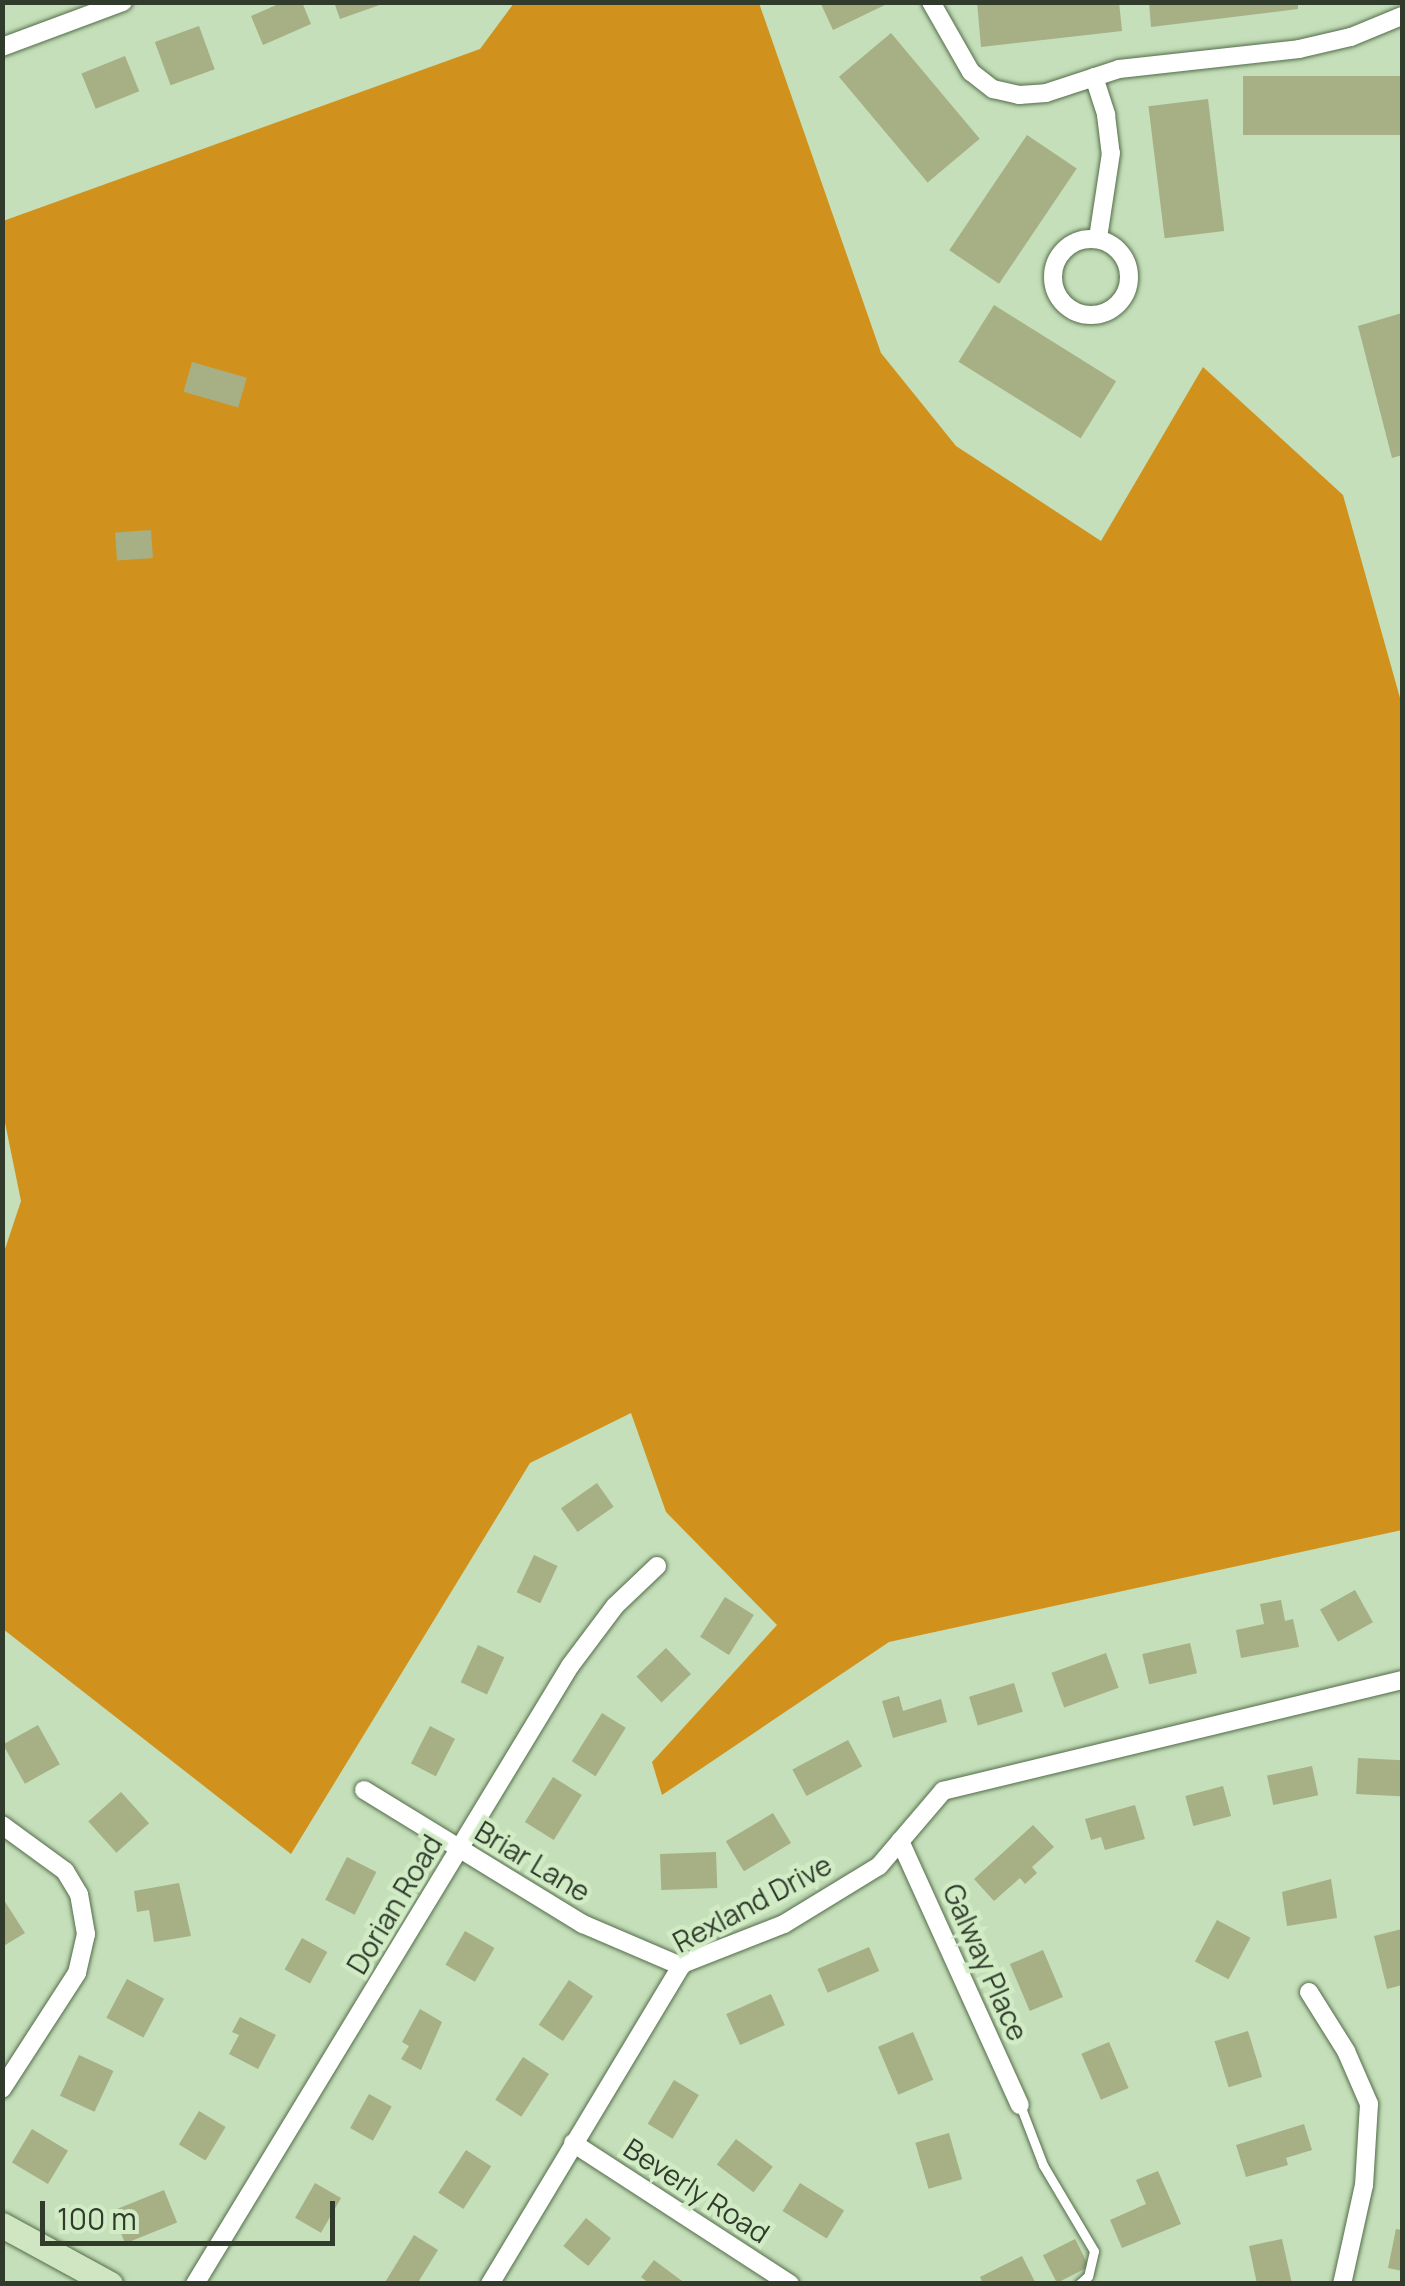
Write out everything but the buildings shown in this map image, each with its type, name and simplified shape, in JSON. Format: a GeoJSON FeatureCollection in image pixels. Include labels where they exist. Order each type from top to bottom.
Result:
{"type":"FeatureCollection","features":[{"type":"Feature","properties":{"kind":"street"},"geometry":{"type":"LineString","coordinates":[[2,47],[123,2]]}},
{"type":"Feature","properties":{"kind":"street"},"geometry":{"type":"LineString","coordinates":[[932,2],[963,62],[993,88],[1032,95],[1119,68],[1299,50],[1351,37],[1402,16]]}},
{"type":"Feature","properties":{"kind":"street"},"geometry":{"type":"LineString","coordinates":[[1094,77],[1106,115],[1111,153],[1098,238]]}},
{"type":"Feature","properties":{"kind":"street"},"geometry":{"type":"LineString","coordinates":[[1098,238],[1125,256],[1129,288],[1120,304],[1105,313],[1085,316],[1067,308],[1056,296],[1055,258],[1070,246],[1098,238]]}},
{"type":"Feature","properties":{"kind":"street","name":"Dorian Road"},"geometry":{"type":"LineString","coordinates":[[195,2284],[570,1666],[614,1606],[657,1566]]}},
{"type":"Feature","properties":{"kind":"street","name":"Rexland Drive"},"geometry":{"type":"LineString","coordinates":[[490,2284],[681,1966],[784,1924],[879,1866],[944,1791],[1402,1680]]}},
{"type":"Feature","properties":{"kind":"street","name":"Briar Lane"},"geometry":{"type":"LineString","coordinates":[[364,1790],[583,1924],[681,1966]]}},
{"type":"Feature","properties":{"kind":"street"},"geometry":{"type":"LineString","coordinates":[[2,1825],[65,1871],[80,1894],[86,1934],[76,1973],[2,2090]]}},
{"type":"Feature","properties":{"kind":"street","name":"Galway Place"},"geometry":{"type":"LineString","coordinates":[[900,1841],[1020,2105]]}},
{"type":"Feature","properties":{"kind":"street"},"geometry":{"type":"LineString","coordinates":[[1309,1992],[1346,2051],[1369,2104],[1364,2185],[1342,2284]]}},
{"type":"Feature","properties":{"kind":"street","name":"Beverly Road"},"geometry":{"type":"LineString","coordinates":[[574,2143],[790,2284]]}},
{"type":"Feature","properties":{"kind":"street"},"geometry":{"type":"LineString","coordinates":[[2,2225],[110,2284]]}},
{"type":"Feature","properties":{"kind":"lane"},"geometry":{"type":"LineString","coordinates":[[1020,2105],[1043,2165],[1066,2210],[1081,2222],[1094,2251],[1088,2276],[1079,2284]]}},
{"type":"Feature","properties":{"kind":"shaded area"},"geometry":{"type":"Polygon","coordinates":[[[514,3],[759,3],[881,353],[956,446],[1101,541],[1203,367],[1343,495],[1402,705],[1402,1530],[889,1642],[662,1795],[652,1762],[777,1625],[666,1512],[631,1413],[530,1463],[291,1854],[3,1629],[2,1258],[21,1201],[3,1113],[3,221],[480,49],[514,3]]]}}]}
